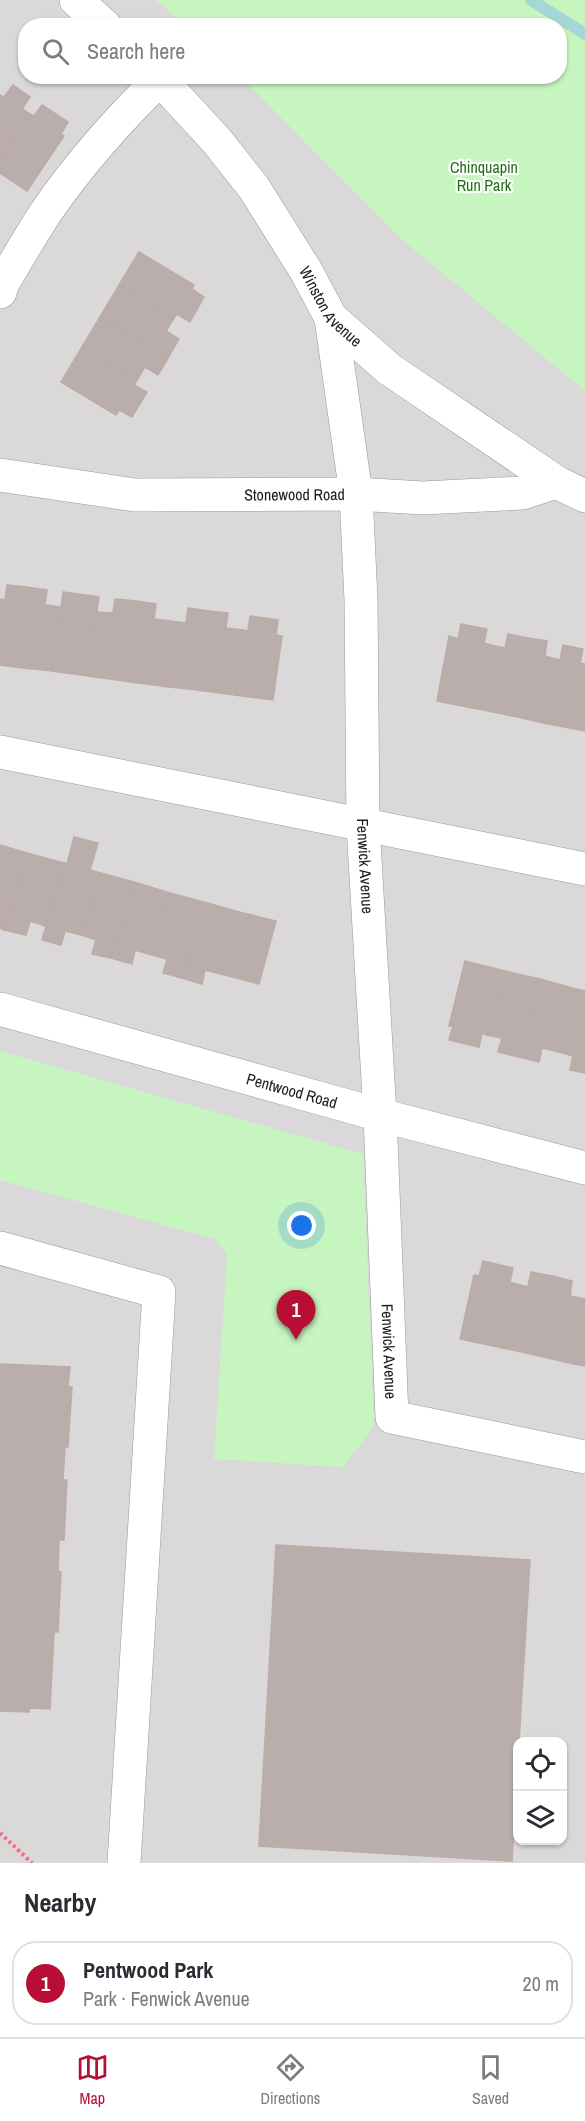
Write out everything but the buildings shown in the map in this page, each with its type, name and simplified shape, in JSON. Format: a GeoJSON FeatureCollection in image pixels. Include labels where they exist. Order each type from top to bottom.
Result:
{"type":"FeatureCollection","features":[{"type":"Feature","properties":{"kind":"street"},"geometry":{"type":"LineString","coordinates":[[76,0],[96,18]]}},
{"type":"Feature","properties":{"kind":"street"},"geometry":{"type":"LineString","coordinates":[[0,291],[8,257],[46,212],[88,156],[152,84]]}},
{"type":"Feature","properties":{"kind":"street","name":"Winston Avenue"},"geometry":{"type":"LineString","coordinates":[[164,84],[217,141],[254,188],[306,271],[331,318],[388,369],[571,489]]}},
{"type":"Feature","properties":{"kind":"street","name":"Fenwick Avenue"},"geometry":{"type":"LineString","coordinates":[[331,318],[357,494],[361,600],[363,825],[380,1115],[392,1417],[585,1457]]}},
{"type":"Feature","properties":{"kind":"street","name":"Stonewood Road"},"geometry":{"type":"LineString","coordinates":[[0,475],[135,495],[357,494],[423,498],[571,489]]}},
{"type":"Feature","properties":{"kind":"street"},"geometry":{"type":"LineString","coordinates":[[0,752],[585,869]]}},
{"type":"Feature","properties":{"kind":"street","name":"Pentwood Road"},"geometry":{"type":"LineString","coordinates":[[0,1009],[380,1115],[585,1168]]}},
{"type":"Feature","properties":{"kind":"street"},"geometry":{"type":"LineString","coordinates":[[0,1248],[159,1292],[124,1863]]}},
{"type":"Feature","properties":{"kind":"path"},"geometry":{"type":"LineString","coordinates":[[0,1833],[32,1863]]}},
{"type":"Feature","properties":{"kind":"shaded area"},"geometry":{"type":"Polygon","coordinates":[[[0,0],[585,0],[585,1863],[0,1863],[0,0]]]}},
{"type":"Feature","properties":{"kind":"green space","name":"Chinquapin Run Park"},"geometry":{"type":"Polygon","coordinates":[[[156,0],[585,0],[585,391],[399,237],[248,84],[567,84],[567,18],[178,18],[156,0]]]}},
{"type":"Feature","properties":{"kind":"green space"},"geometry":{"type":"Polygon","coordinates":[[[0,1051],[363,1154],[374,1426],[343,1467],[214,1459],[227,1254],[215,1239],[0,1180],[0,1051]]]}},
{"type":"Feature","properties":{"kind":"waterway"},"geometry":{"type":"LineString","coordinates":[[531,0],[560,18]]}},
{"type":"Feature","properties":{"kind":"waterway"},"geometry":{"type":"LineString","coordinates":[[567,23],[585,34]]}},
{"type":"Feature","properties":{"kind":"place","name":"Pentwood Park"},"geometry":{"type":"Point","coordinates":[296,1340]}}]}
